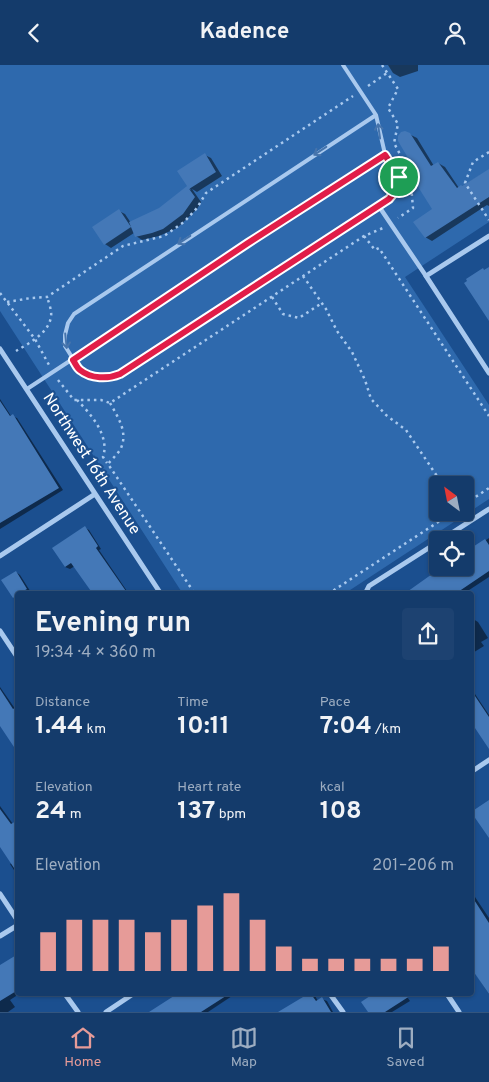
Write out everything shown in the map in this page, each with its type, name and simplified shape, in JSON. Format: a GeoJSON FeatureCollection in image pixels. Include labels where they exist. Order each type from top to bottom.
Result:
{"type":"FeatureCollection","features":[{"type":"Feature","properties":{"kind":"street"},"geometry":{"type":"LineString","coordinates":[[378,205],[489,373]]}},
{"type":"Feature","properties":{"kind":"street"},"geometry":{"type":"LineString","coordinates":[[426,276],[489,236]]}},
{"type":"Feature","properties":{"kind":"street","name":"Northwest 16th Avenue"},"geometry":{"type":"LineString","coordinates":[[0,349],[159,591]]}},
{"type":"Feature","properties":{"kind":"street"},"geometry":{"type":"LineString","coordinates":[[0,556],[95,495]]}},
{"type":"Feature","properties":{"kind":"street"},"geometry":{"type":"LineString","coordinates":[[455,531],[489,509]]}},
{"type":"Feature","properties":{"kind":"street"},"geometry":{"type":"LineString","coordinates":[[367,591],[369,586],[429,548]]}},
{"type":"Feature","properties":{"kind":"street"},"geometry":{"type":"LineString","coordinates":[[0,631],[15,654]]}},
{"type":"Feature","properties":{"kind":"street"},"geometry":{"type":"LineString","coordinates":[[474,770],[489,760]]}},
{"type":"Feature","properties":{"kind":"street"},"geometry":{"type":"LineString","coordinates":[[0,894],[15,918]]}},
{"type":"Feature","properties":{"kind":"street"},"geometry":{"type":"LineString","coordinates":[[0,936],[15,925]]}},
{"type":"Feature","properties":{"kind":"street"},"geometry":{"type":"LineString","coordinates":[[67,996],[78,1012]]}},
{"type":"Feature","properties":{"kind":"street"},"geometry":{"type":"LineString","coordinates":[[106,1012],[130,996]]}},
{"type":"Feature","properties":{"kind":"street"},"geometry":{"type":"LineString","coordinates":[[331,996],[343,1012]]}},
{"type":"Feature","properties":{"kind":"street"},"geometry":{"type":"LineString","coordinates":[[449,996],[459,1012]]}},
{"type":"Feature","properties":{"kind":"lane"},"geometry":{"type":"LineString","coordinates":[[343,65],[376,115],[385,155],[399,177],[398,186],[389,199],[120,374],[111,378],[89,374],[80,370],[65,347],[65,335],[68,323],[82,307],[376,115]]}},
{"type":"Feature","properties":{"kind":"lane"},"geometry":{"type":"LineString","coordinates":[[27,389],[385,155]]}},
{"type":"Feature","properties":{"kind":"path"},"geometry":{"type":"LineString","coordinates":[[110,403],[364,236],[382,229],[413,208],[410,173],[394,143],[398,124],[388,108],[398,89],[382,65]]}},
{"type":"Feature","properties":{"kind":"path"},"geometry":{"type":"LineString","coordinates":[[7,302],[31,297],[47,297],[123,246],[164,236],[174,230],[184,222],[206,193],[388,73]]}},
{"type":"Feature","properties":{"kind":"path"},"geometry":{"type":"LineString","coordinates":[[489,152],[473,162],[465,183],[489,220]]}},
{"type":"Feature","properties":{"kind":"path"},"geometry":{"type":"LineString","coordinates":[[364,236],[375,250],[379,248],[489,416]]}},
{"type":"Feature","properties":{"kind":"path"},"geometry":{"type":"LineString","coordinates":[[303,276],[352,352],[365,380],[370,399],[386,415],[406,430],[437,476]]}},
{"type":"Feature","properties":{"kind":"path"},"geometry":{"type":"LineString","coordinates":[[0,293],[35,339],[53,372],[74,400],[101,400],[110,403],[121,422],[123,438],[120,449],[108,464]]}},
{"type":"Feature","properties":{"kind":"path"},"geometry":{"type":"LineString","coordinates":[[16,351],[35,339],[47,326],[51,316],[47,297]]}},
{"type":"Feature","properties":{"kind":"path"},"geometry":{"type":"LineString","coordinates":[[272,297],[283,314],[299,318],[322,303]]}},
{"type":"Feature","properties":{"kind":"path"},"geometry":{"type":"LineString","coordinates":[[78,400],[90,413],[101,432],[105,451],[103,457],[193,591]]}},
{"type":"Feature","properties":{"kind":"path"},"geometry":{"type":"LineString","coordinates":[[474,498],[489,488]]}},
{"type":"Feature","properties":{"kind":"path"},"geometry":{"type":"LineString","coordinates":[[333,591],[440,521]]}},
{"type":"Feature","properties":{"kind":"shaded area"},"geometry":{"type":"Polygon","coordinates":[[[0,65],[489,65],[489,222],[405,277],[489,405],[489,499],[474,509],[474,476],[429,476],[429,521],[455,521],[440,531],[429,531],[429,538],[349,591],[181,591],[0,311],[0,65]]]}},
{"type":"Feature","properties":{"kind":"building"},"geometry":{"type":"Polygon","coordinates":[[[401,132],[410,133],[431,166],[438,162],[457,188],[489,169],[489,197],[425,238],[413,222],[432,209],[415,182],[420,178],[398,141],[398,136],[401,132]]]}},
{"type":"Feature","properties":{"kind":"building"},"geometry":{"type":"Polygon","coordinates":[[[205,153],[216,172],[189,189],[177,171],[205,153]]]}},
{"type":"Feature","properties":{"kind":"building"},"geometry":{"type":"Polygon","coordinates":[[[187,186],[195,197],[183,214],[163,229],[135,237],[129,222],[159,208],[187,186]]]}},
{"type":"Feature","properties":{"kind":"building"},"geometry":{"type":"Polygon","coordinates":[[[119,209],[131,227],[104,245],[92,227],[119,209]]]}},
{"type":"Feature","properties":{"kind":"building"},"geometry":{"type":"Polygon","coordinates":[[[489,267],[489,321],[464,283],[467,281],[466,279],[483,268],[484,270],[489,267]]]}},
{"type":"Feature","properties":{"kind":"building"},"geometry":{"type":"Polygon","coordinates":[[[0,401],[10,416],[13,414],[59,488],[0,523],[0,401]]]}},
{"type":"Feature","properties":{"kind":"building"},"geometry":{"type":"Polygon","coordinates":[[[85,526],[98,546],[96,548],[126,591],[91,591],[71,563],[65,567],[52,548],[85,526]]]}},
{"type":"Feature","properties":{"kind":"building"},"geometry":{"type":"Polygon","coordinates":[[[485,539],[489,545],[489,571],[459,591],[408,591],[429,576],[474,576],[474,546],[485,539]]]}},
{"type":"Feature","properties":{"kind":"building"},"geometry":{"type":"Polygon","coordinates":[[[16,571],[27,589],[15,591],[13,598],[1,580],[16,571]]]}},
{"type":"Feature","properties":{"kind":"building"},"geometry":{"type":"Polygon","coordinates":[[[0,689],[13,709],[15,708],[15,748],[0,726],[0,689]]]}},
{"type":"Feature","properties":{"kind":"building"},"geometry":{"type":"Polygon","coordinates":[[[474,694],[489,717],[489,749],[474,726],[474,694]]]}},
{"type":"Feature","properties":{"kind":"building"},"geometry":{"type":"Polygon","coordinates":[[[489,800],[489,838],[474,816],[474,810],[489,800]]]}},
{"type":"Feature","properties":{"kind":"building"},"geometry":{"type":"Polygon","coordinates":[[[0,809],[11,824],[15,822],[15,870],[0,847],[0,809]]]}},
{"type":"Feature","properties":{"kind":"building"},"geometry":{"type":"Polygon","coordinates":[[[474,900],[489,923],[489,994],[474,972],[474,900]]]}},
{"type":"Feature","properties":{"kind":"building"},"geometry":{"type":"Polygon","coordinates":[[[15,956],[15,992],[0,1001],[0,965],[15,956]]]}},
{"type":"Feature","properties":{"kind":"building"},"geometry":{"type":"Polygon","coordinates":[[[174,996],[226,996],[201,1012],[149,1012],[174,996]]]}},
{"type":"Feature","properties":{"kind":"building"},"geometry":{"type":"Polygon","coordinates":[[[305,996],[312,996],[316,1001],[322,997],[331,1012],[278,1012],[305,996]]]}},
{"type":"Feature","properties":{"kind":"building"},"geometry":{"type":"Polygon","coordinates":[[[370,996],[410,996],[385,1012],[368,1012],[361,1002],[370,996]]]}},
{"type":"Feature","properties":{"kind":"route"},"geometry":{"type":"LineString","coordinates":[[385,155],[399,177],[398,186],[389,199],[120,374],[111,378],[99,377],[80,370],[73,360],[248,243],[385,155]]}}]}
